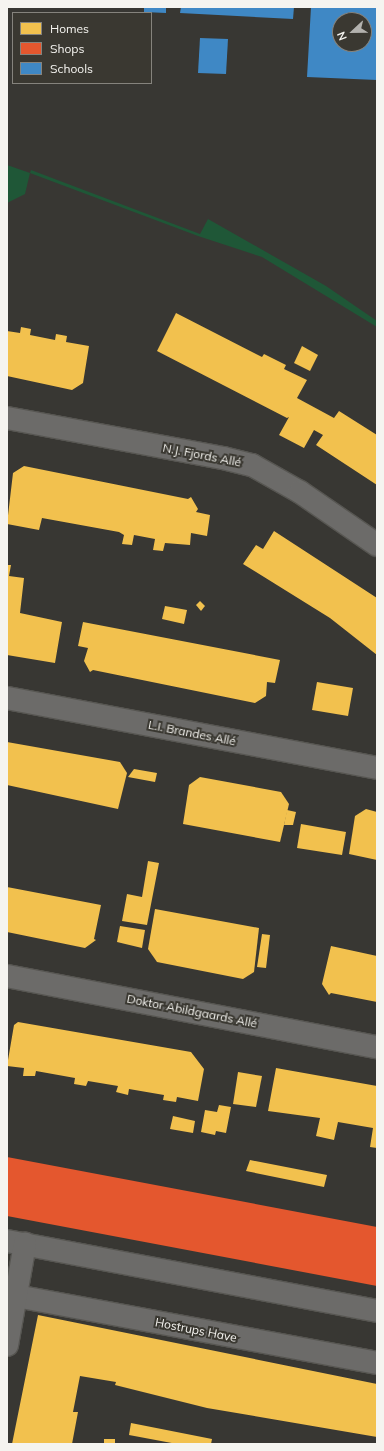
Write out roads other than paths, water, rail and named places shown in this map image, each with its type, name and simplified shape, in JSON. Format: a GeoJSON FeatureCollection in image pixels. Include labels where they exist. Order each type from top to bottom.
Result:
{"type":"FeatureCollection","features":[{"type":"Feature","properties":{"kind":"street","name":"N.J. Fjords Allé"},"geometry":{"type":"LineString","coordinates":[[7,418],[223,458],[252,465],[300,492],[377,545]]}},
{"type":"Feature","properties":{"kind":"street","name":"L.I. Brandes Allé"},"geometry":{"type":"LineString","coordinates":[[7,698],[377,768]]}},
{"type":"Feature","properties":{"kind":"street","name":"Doktor Abildgaards Allé"},"geometry":{"type":"LineString","coordinates":[[7,976],[377,1047]]}},
{"type":"Feature","properties":{"kind":"street"},"geometry":{"type":"LineString","coordinates":[[7,1345],[16,1296],[16,1242],[377,1311]]}},
{"type":"Feature","properties":{"kind":"street","name":"Hostrups Have"},"geometry":{"type":"LineString","coordinates":[[16,1296],[377,1364]]}}]}
